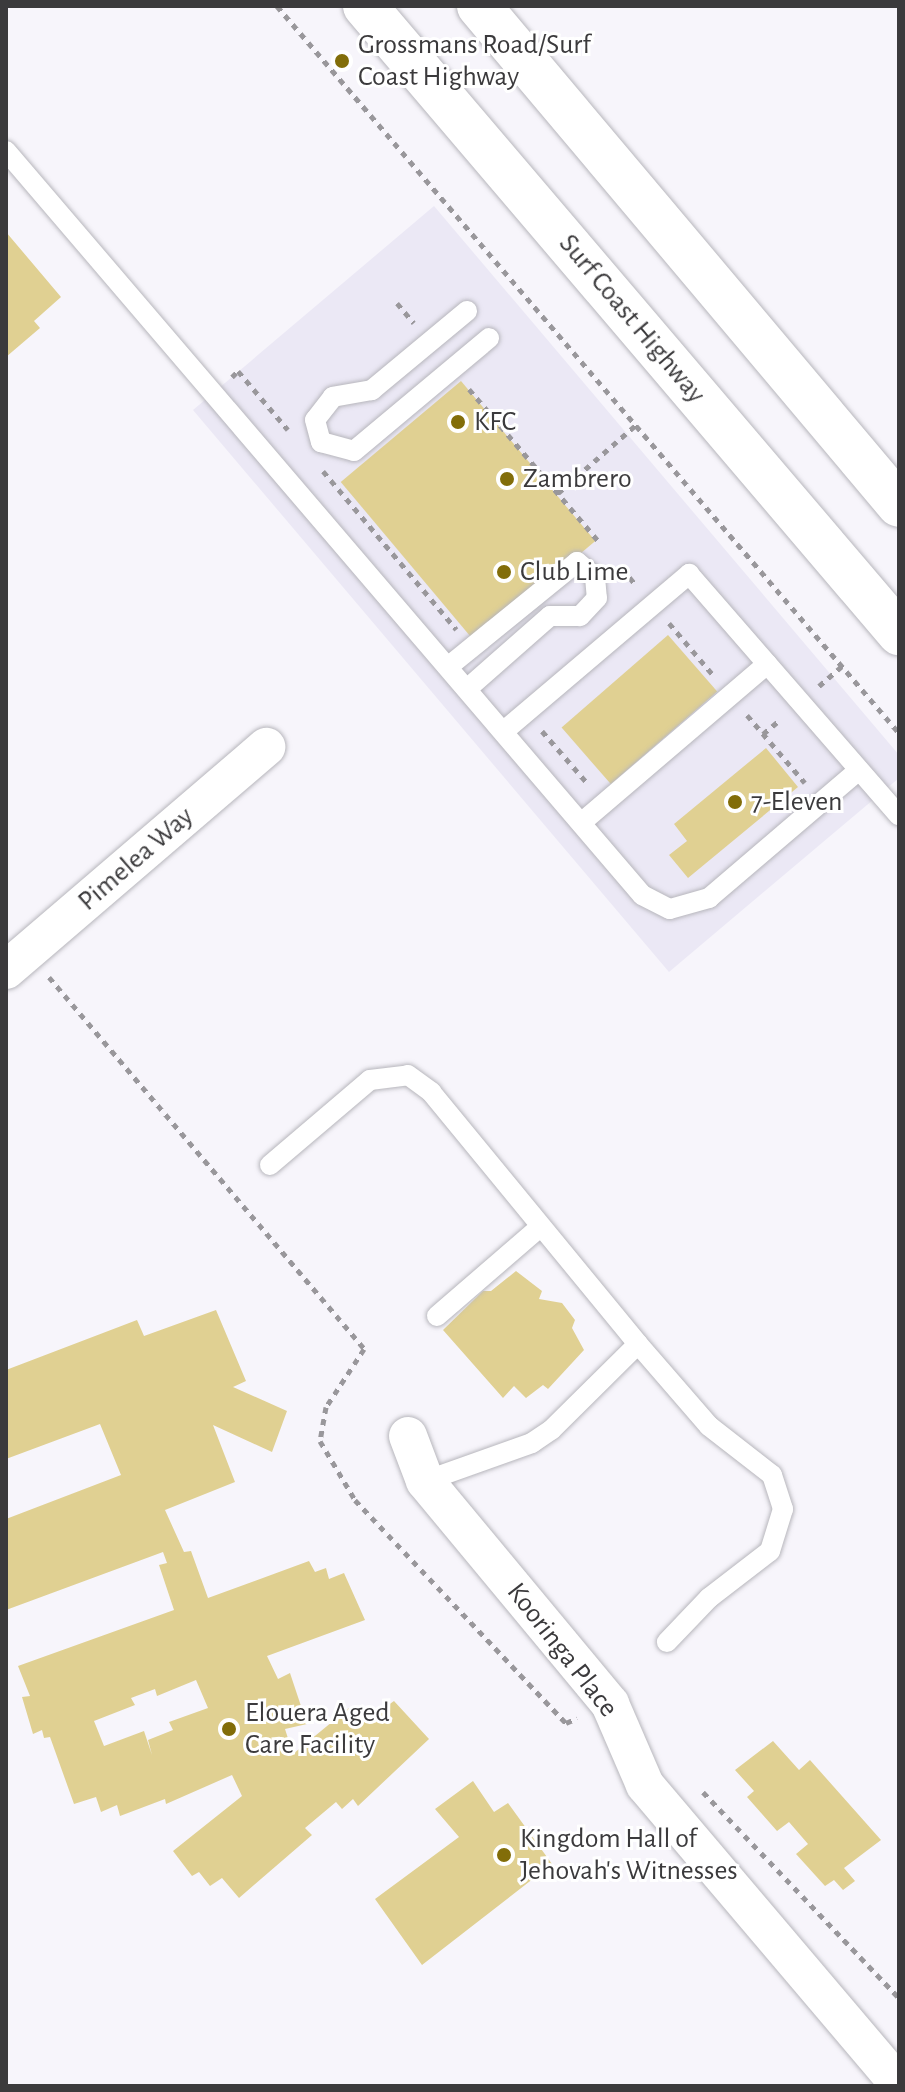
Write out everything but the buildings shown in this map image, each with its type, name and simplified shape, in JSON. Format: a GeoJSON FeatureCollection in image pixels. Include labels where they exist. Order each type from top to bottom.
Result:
{"type":"FeatureCollection","features":[{"type":"Feature","properties":{"kind":"main road","name":"Surf Coast Highway"},"geometry":{"type":"LineString","coordinates":[[365,6],[899,633]]}},
{"type":"Feature","properties":{"kind":"main road"},"geometry":{"type":"LineString","coordinates":[[479,6],[899,505]]}},
{"type":"Feature","properties":{"kind":"street","name":"Pimelea Way"},"geometry":{"type":"LineString","coordinates":[[6,970],[266,747]]}},
{"type":"Feature","properties":{"kind":"street","name":"Kooringa Place"},"geometry":{"type":"LineString","coordinates":[[408,1436],[425,1481],[610,1704],[630,1759],[665,1812],[890,2077]]}},
{"type":"Feature","properties":{"kind":"lane"},"geometry":{"type":"LineString","coordinates":[[6,151],[642,895],[670,909],[709,898],[859,770]]}},
{"type":"Feature","properties":{"kind":"lane"},"geometry":{"type":"LineString","coordinates":[[467,311],[372,390],[333,397],[315,420],[321,442],[354,451],[489,338]]}},
{"type":"Feature","properties":{"kind":"lane"},"geometry":{"type":"LineString","coordinates":[[449,666],[577,562],[595,577],[597,598],[580,616],[550,616],[468,688]]}},
{"type":"Feature","properties":{"kind":"lane"},"geometry":{"type":"LineString","coordinates":[[504,731],[689,574],[899,816]]}},
{"type":"Feature","properties":{"kind":"lane"},"geometry":{"type":"LineString","coordinates":[[581,823],[767,664]]}},
{"type":"Feature","properties":{"kind":"lane"},"geometry":{"type":"LineString","coordinates":[[270,1165],[370,1080],[408,1075],[431,1092],[539,1228],[709,1426],[772,1475],[783,1509],[770,1551],[709,1598],[667,1642]]}},
{"type":"Feature","properties":{"kind":"lane"},"geometry":{"type":"LineString","coordinates":[[437,1316],[539,1228]]}},
{"type":"Feature","properties":{"kind":"lane"},"geometry":{"type":"LineString","coordinates":[[425,1481],[532,1443],[551,1430],[638,1344]]}},
{"type":"Feature","properties":{"kind":"path"},"geometry":{"type":"LineString","coordinates":[[277,6],[899,733]]}},
{"type":"Feature","properties":{"kind":"path"},"geometry":{"type":"LineString","coordinates":[[558,493],[637,424]]}},
{"type":"Feature","properties":{"kind":"shaded area"},"geometry":{"type":"Polygon","coordinates":[[[434,206],[899,755],[899,778],[669,972],[193,410],[434,206]]]}},
{"type":"Feature","properties":{"kind":"place","name":"Grossmans Road/Surf Coast Highway"},"geometry":{"type":"Point","coordinates":[342,61]}},
{"type":"Feature","properties":{"kind":"place","name":"KFC"},"geometry":{"type":"Point","coordinates":[458,422]}},
{"type":"Feature","properties":{"kind":"place","name":"Zambrero"},"geometry":{"type":"Point","coordinates":[507,479]}},
{"type":"Feature","properties":{"kind":"place","name":"Club Lime"},"geometry":{"type":"Point","coordinates":[504,572]}},
{"type":"Feature","properties":{"kind":"place","name":"7-Eleven"},"geometry":{"type":"Point","coordinates":[735,802]}},
{"type":"Feature","properties":{"kind":"place","name":"Elouera Aged Care Facility"},"geometry":{"type":"Point","coordinates":[229,1729]}},
{"type":"Feature","properties":{"kind":"place","name":"Kingdom Hall of Jehovah's Witnesses"},"geometry":{"type":"Point","coordinates":[504,1855]}}]}
